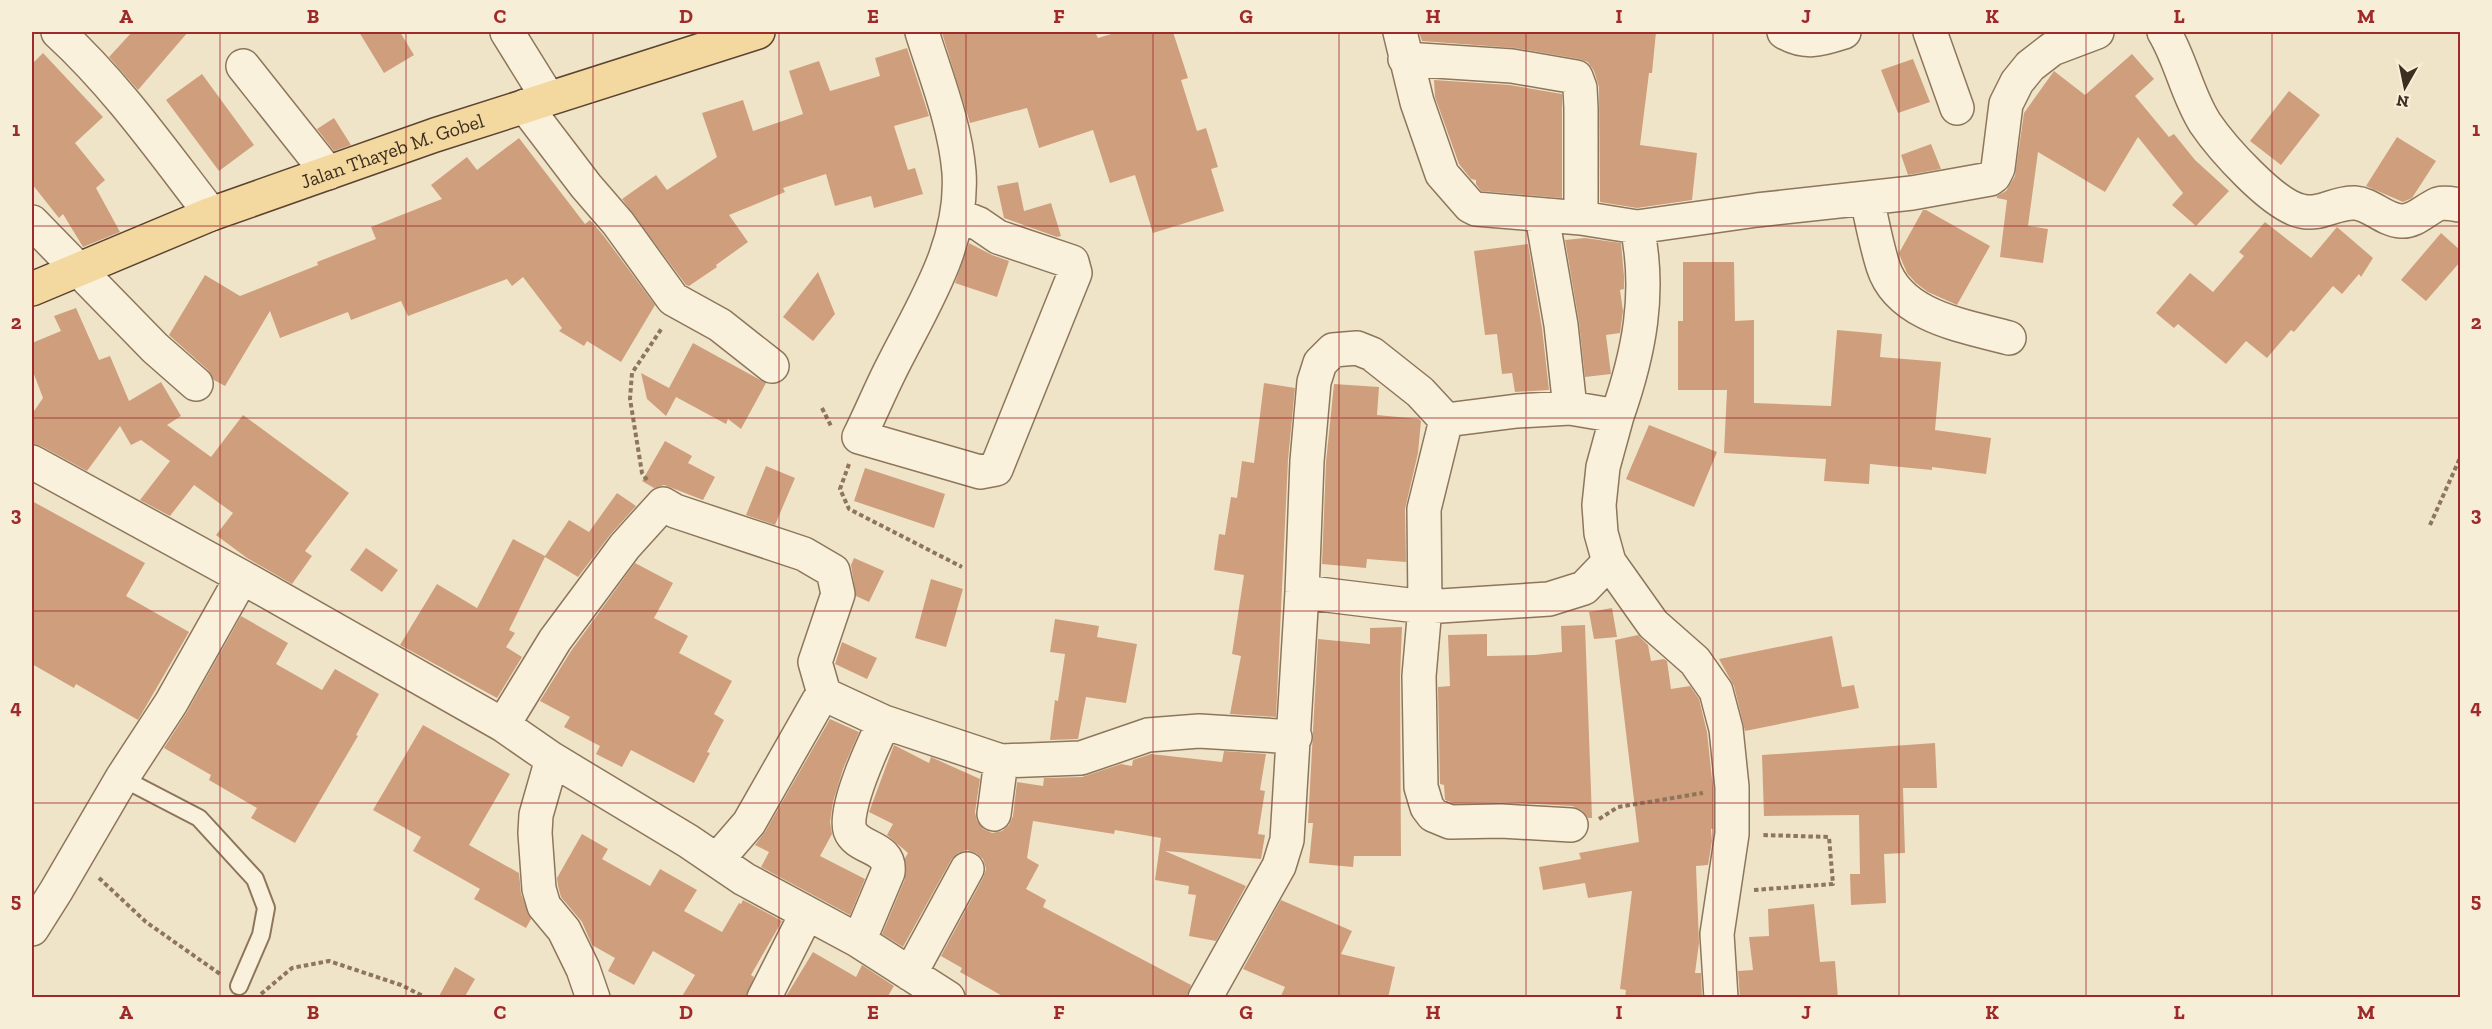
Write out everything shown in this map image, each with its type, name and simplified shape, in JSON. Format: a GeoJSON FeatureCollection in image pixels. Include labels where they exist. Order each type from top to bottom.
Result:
{"type":"FeatureCollection","features":[{"type":"Feature","properties":{"kind":"main road","name":"Jalan Thayeb M. Gobel"},"geometry":{"type":"LineString","coordinates":[[32,289],[211,214],[724,36],[758,32]]}},
{"type":"Feature","properties":{"kind":"street"},"geometry":{"type":"LineString","coordinates":[[58,32],[78,50],[145,129],[211,214]]}},
{"type":"Feature","properties":{"kind":"street"},"geometry":{"type":"LineString","coordinates":[[507,32],[537,102],[586,186],[618,224],[673,299],[720,325],[771,366]]}},
{"type":"Feature","properties":{"kind":"street"},"geometry":{"type":"LineString","coordinates":[[922,32],[955,147],[959,173],[957,214],[948,253],[918,321],[890,372],[859,437],[980,472],[996,469],[1075,273],[1072,262],[998,237],[979,224],[957,214]]}},
{"type":"Feature","properties":{"kind":"street"},"geometry":{"type":"LineString","coordinates":[[1784,32],[1791,36],[1818,41],[1844,32]]}},
{"type":"Feature","properties":{"kind":"street"},"geometry":{"type":"LineString","coordinates":[[1930,32],[1957,108]]}},
{"type":"Feature","properties":{"kind":"street"},"geometry":{"type":"LineString","coordinates":[[1581,218],[1581,108],[1580,88],[1576,78],[1568,74],[1402,45],[1428,134],[1444,178],[1470,206],[1476,209],[1581,218],[1637,227],[1757,210],[1936,190],[1994,176],[2001,150],[2006,104],[2017,82],[2030,66],[2052,49],[2097,32]]}},
{"type":"Feature","properties":{"kind":"street"},"geometry":{"type":"LineString","coordinates":[[2164,32],[2205,122],[2231,154],[2269,193],[2290,207],[2311,213],[2338,205],[2355,203],[2365,205],[2398,221],[2413,218],[2439,203],[2460,205]]}},
{"type":"Feature","properties":{"kind":"street"},"geometry":{"type":"LineString","coordinates":[[243,66],[328,173]]}},
{"type":"Feature","properties":{"kind":"street"},"geometry":{"type":"LineString","coordinates":[[1867,199],[1883,267],[1891,284],[1913,304],[1942,320],[2009,338]]}},
{"type":"Feature","properties":{"kind":"street"},"geometry":{"type":"LineString","coordinates":[[1542,216],[1561,325],[1570,408]]}},
{"type":"Feature","properties":{"kind":"street"},"geometry":{"type":"LineString","coordinates":[[32,222],[155,348],[196,384]]}},
{"type":"Feature","properties":{"kind":"street"},"geometry":{"type":"LineString","coordinates":[[1637,227],[1643,256],[1645,285],[1642,328],[1630,380],[1603,467],[1599,505],[1600,533],[1609,562],[1653,624],[1695,661],[1716,691],[1726,729],[1732,787],[1732,834],[1717,934],[1721,998]]}},
{"type":"Feature","properties":{"kind":"street"},"geometry":{"type":"LineString","coordinates":[[1205,998],[1279,866],[1287,840],[1295,736],[1306,461],[1314,382],[1320,363],[1333,350],[1357,348],[1372,354],[1420,392],[1446,420]]}},
{"type":"Feature","properties":{"kind":"street"},"geometry":{"type":"LineString","coordinates":[[1446,420],[1517,411],[1570,408],[1617,416]]}},
{"type":"Feature","properties":{"kind":"street"},"geometry":{"type":"LineString","coordinates":[[1446,420],[1424,509],[1425,607],[1419,676],[1421,787],[1427,807],[1433,815],[1450,822],[1501,821],[1571,825]]}},
{"type":"Feature","properties":{"kind":"street"},"geometry":{"type":"LineString","coordinates":[[32,462],[242,577],[503,725],[552,759],[717,860],[744,879],[859,941],[948,998]]}},
{"type":"Feature","properties":{"kind":"street"},"geometry":{"type":"LineString","coordinates":[[503,725],[555,640],[625,546],[663,504],[675,511],[804,554],[833,571],[838,594],[815,662],[825,697]]}},
{"type":"Feature","properties":{"kind":"street"},"geometry":{"type":"LineString","coordinates":[[1302,592],[1425,607],[1549,599],[1584,588],[1609,562]]}},
{"type":"Feature","properties":{"kind":"street"},"geometry":{"type":"LineString","coordinates":[[32,929],[122,778],[171,703],[242,577]]}},
{"type":"Feature","properties":{"kind":"street"},"geometry":{"type":"LineString","coordinates":[[717,860],[749,823],[819,700],[825,697],[830,697],[884,722],[1001,761],[1081,758],[1148,735],[1199,731],[1295,736]]}},
{"type":"Feature","properties":{"kind":"street"},"geometry":{"type":"LineString","coordinates":[[859,941],[888,872],[889,863],[885,856],[856,838],[850,830],[849,819],[862,768],[884,722]]}},
{"type":"Feature","properties":{"kind":"street"},"geometry":{"type":"LineString","coordinates":[[552,759],[536,815],[539,889],[544,906],[564,930],[583,969],[593,998]]}},
{"type":"Feature","properties":{"kind":"street"},"geometry":{"type":"LineString","coordinates":[[994,814],[1001,761]]}},
{"type":"Feature","properties":{"kind":"street"},"geometry":{"type":"LineString","coordinates":[[910,974],[967,869]]}},
{"type":"Feature","properties":{"kind":"street"},"geometry":{"type":"LineString","coordinates":[[764,998],[807,913]]}},
{"type":"Feature","properties":{"kind":"lane"},"geometry":{"type":"LineString","coordinates":[[122,778],[199,818],[255,879],[266,908],[261,935],[239,986]]}},
{"type":"Feature","properties":{"kind":"path"},"geometry":{"type":"LineString","coordinates":[[663,504],[642,473],[630,399],[632,373],[663,326],[673,299]]}},
{"type":"Feature","properties":{"kind":"path"},"geometry":{"type":"LineString","coordinates":[[822,408],[830,426],[859,437],[840,489],[849,509],[962,567]]}},
{"type":"Feature","properties":{"kind":"path"},"geometry":{"type":"LineString","coordinates":[[2430,525],[2460,458]]}},
{"type":"Feature","properties":{"kind":"path"},"geometry":{"type":"LineString","coordinates":[[1571,825],[1603,818],[1618,807],[1634,803],[1732,787]]}},
{"type":"Feature","properties":{"kind":"path"},"geometry":{"type":"LineString","coordinates":[[1723,893],[1833,884],[1829,837],[1732,834]]}},
{"type":"Feature","properties":{"kind":"path"},"geometry":{"type":"LineString","coordinates":[[76,856],[146,922],[214,971],[258,997],[292,968],[329,961],[401,985],[427,998]]}},
{"type":"Feature","properties":{"kind":"building"},"geometry":{"type":"Polygon","coordinates":[[[132,32],[188,32],[138,90],[109,57],[132,32]]]}},
{"type":"Feature","properties":{"kind":"building"},"geometry":{"type":"Polygon","coordinates":[[[359,32],[400,32],[414,55],[384,73],[359,32]]]}},
{"type":"Feature","properties":{"kind":"building"},"geometry":{"type":"Polygon","coordinates":[[[1095,32],[1098,38],[1118,32],[1173,32],[1188,78],[1181,80],[1197,131],[1206,128],[1218,167],[1211,169],[1224,211],[1153,233],[1135,175],[1110,183],[1093,130],[1039,148],[1027,108],[970,123],[942,33],[1095,32]]]}},
{"type":"Feature","properties":{"kind":"building"},"geometry":{"type":"Polygon","coordinates":[[[1419,32],[1656,32],[1640,145],[1697,153],[1692,200],[1637,208],[1600,202],[1599,87],[1594,71],[1588,62],[1515,48],[1422,41],[1419,32]]]}},
{"type":"Feature","properties":{"kind":"building"},"geometry":{"type":"Polygon","coordinates":[[[907,48],[929,116],[894,126],[908,170],[915,168],[923,194],[874,208],[871,196],[835,206],[826,174],[783,188],[785,192],[729,215],[748,242],[716,265],[717,267],[689,286],[686,285],[622,199],[656,175],[667,190],[717,157],[702,113],[743,100],[753,131],[803,114],[789,71],[819,61],[830,91],[880,76],[875,58],[907,48]]]}},
{"type":"Feature","properties":{"kind":"building"},"geometry":{"type":"Polygon","coordinates":[[[43,53],[103,117],[75,143],[105,180],[96,188],[120,232],[83,247],[63,214],[59,218],[32,184],[32,64],[43,53]]]}},
{"type":"Feature","properties":{"kind":"building"},"geometry":{"type":"Polygon","coordinates":[[[2132,54],[2154,79],[2135,96],[2169,137],[2174,134],[2195,160],[2229,191],[2196,226],[2172,205],[2183,193],[2138,137],[2105,192],[2038,152],[2028,226],[2048,229],[2043,263],[2000,257],[2007,200],[1997,198],[1997,196],[2006,191],[2015,176],[2024,113],[2054,71],[2085,95],[2132,54]]]}},
{"type":"Feature","properties":{"kind":"building"},"geometry":{"type":"Polygon","coordinates":[[[1913,59],[1930,102],[1898,113],[1881,70],[1913,59]]]}},
{"type":"Feature","properties":{"kind":"building"},"geometry":{"type":"Polygon","coordinates":[[[202,74],[254,145],[219,171],[166,100],[202,74]]]}},
{"type":"Feature","properties":{"kind":"building"},"geometry":{"type":"Polygon","coordinates":[[[1434,80],[1510,85],[1562,94],[1562,198],[1481,191],[1476,180],[1471,179],[1459,164],[1435,97],[1434,80]]]}},
{"type":"Feature","properties":{"kind":"building"},"geometry":{"type":"Polygon","coordinates":[[[2289,91],[2320,115],[2281,165],[2250,141],[2289,91]]]}},
{"type":"Feature","properties":{"kind":"building"},"geometry":{"type":"Polygon","coordinates":[[[334,118],[351,145],[334,151],[317,129],[334,118]]]}},
{"type":"Feature","properties":{"kind":"building"},"geometry":{"type":"Polygon","coordinates":[[[2397,137],[2436,161],[2412,198],[2403,202],[2366,186],[2397,137]]]}},
{"type":"Feature","properties":{"kind":"building"},"geometry":{"type":"Polygon","coordinates":[[[519,138],[585,224],[590,220],[603,235],[655,305],[621,362],[587,341],[584,346],[559,331],[562,328],[523,277],[512,286],[507,279],[408,316],[401,301],[351,320],[348,312],[280,338],[270,311],[225,386],[214,380],[208,370],[169,335],[205,275],[240,296],[318,265],[317,262],[376,239],[371,227],[442,199],[431,185],[467,157],[477,170],[519,138]]]}},
{"type":"Feature","properties":{"kind":"building"},"geometry":{"type":"Polygon","coordinates":[[[1931,144],[1941,169],[1908,175],[1901,155],[1931,144]]]}},
{"type":"Feature","properties":{"kind":"building"},"geometry":{"type":"Polygon","coordinates":[[[1018,182],[1024,211],[1051,203],[1061,236],[1057,237],[1004,218],[997,186],[1018,182]]]}},
{"type":"Feature","properties":{"kind":"building"},"geometry":{"type":"Polygon","coordinates":[[[1923,210],[1990,246],[1957,305],[1928,292],[1916,283],[1907,273],[1901,259],[1899,253],[1923,210]]]}},
{"type":"Feature","properties":{"kind":"building"},"geometry":{"type":"Polygon","coordinates":[[[2265,222],[2311,258],[2337,227],[2373,258],[2361,277],[2359,274],[2342,294],[2333,286],[2294,332],[2291,330],[2267,358],[2246,341],[2226,364],[2178,324],[2174,328],[2156,313],[2190,273],[2213,292],[2244,256],[2239,252],[2265,222]]]}},
{"type":"Feature","properties":{"kind":"building"},"geometry":{"type":"Polygon","coordinates":[[[2441,233],[2460,250],[2460,262],[2426,301],[2401,280],[2441,233]]]}},
{"type":"Feature","properties":{"kind":"building"},"geometry":{"type":"Polygon","coordinates":[[[1585,238],[1621,243],[1624,289],[1620,290],[1623,311],[1620,333],[1606,335],[1611,374],[1585,377],[1579,322],[1565,240],[1585,238]]]}},
{"type":"Feature","properties":{"kind":"building"},"geometry":{"type":"Polygon","coordinates":[[[969,243],[1009,261],[997,297],[955,283],[969,243]]]}},
{"type":"Feature","properties":{"kind":"building"},"geometry":{"type":"Polygon","coordinates":[[[1528,244],[1542,328],[1549,390],[1515,392],[1512,373],[1502,374],[1497,334],[1485,335],[1474,251],[1528,244]]]}},
{"type":"Feature","properties":{"kind":"building"},"geometry":{"type":"Polygon","coordinates":[[[1683,262],[1734,262],[1735,321],[1754,320],[1754,403],[1831,406],[1837,330],[1882,334],[1880,357],[1941,362],[1935,430],[1991,438],[1986,474],[1932,467],[1932,470],[1870,464],[1869,484],[1824,481],[1826,459],[1724,453],[1727,390],[1678,390],[1678,321],[1683,321],[1683,262]]]}},
{"type":"Feature","properties":{"kind":"building"},"geometry":{"type":"Polygon","coordinates":[[[818,272],[835,314],[813,341],[783,317],[818,272]]]}},
{"type":"Feature","properties":{"kind":"building"},"geometry":{"type":"Polygon","coordinates":[[[76,308],[99,360],[110,356],[129,401],[161,382],[181,416],[167,425],[211,457],[243,415],[349,493],[305,551],[312,556],[292,584],[247,558],[216,535],[233,513],[194,485],[170,516],[140,500],[170,461],[141,440],[131,445],[120,426],[87,471],[32,443],[32,414],[43,398],[32,369],[32,343],[61,331],[54,316],[76,308]]]}},
{"type":"Feature","properties":{"kind":"building"},"geometry":{"type":"Polygon","coordinates":[[[693,343],[766,383],[741,429],[728,419],[726,424],[676,397],[666,416],[647,399],[641,373],[669,388],[693,343]]]}},
{"type":"Feature","properties":{"kind":"building"},"geometry":{"type":"Polygon","coordinates":[[[1264,383],[1295,388],[1288,460],[1276,717],[1230,714],[1241,656],[1232,654],[1244,575],[1214,570],[1219,534],[1225,535],[1231,497],[1237,498],[1242,461],[1254,463],[1264,383]]]}},
{"type":"Feature","properties":{"kind":"building"},"geometry":{"type":"Polygon","coordinates":[[[1334,384],[1379,387],[1377,415],[1421,421],[1418,453],[1405,509],[1406,562],[1367,559],[1366,568],[1322,564],[1326,462],[1334,384]]]}},
{"type":"Feature","properties":{"kind":"building"},"geometry":{"type":"Polygon","coordinates":[[[1649,425],[1717,452],[1694,507],[1626,479],[1649,425]]]}},
{"type":"Feature","properties":{"kind":"building"},"geometry":{"type":"Polygon","coordinates":[[[665,441],[692,456],[688,463],[715,477],[703,500],[664,485],[654,488],[642,481],[665,441]]]}},
{"type":"Feature","properties":{"kind":"building"},"geometry":{"type":"Polygon","coordinates":[[[766,466],[795,478],[775,525],[746,515],[766,466]]]}},
{"type":"Feature","properties":{"kind":"building"},"geometry":{"type":"Polygon","coordinates":[[[865,468],[945,494],[934,528],[854,501],[865,468]]]}},
{"type":"Feature","properties":{"kind":"building"},"geometry":{"type":"Polygon","coordinates":[[[617,493],[636,506],[578,577],[545,557],[509,630],[515,633],[506,647],[522,657],[497,698],[400,645],[437,584],[477,608],[513,539],[545,556],[569,520],[589,532],[617,493]]]}},
{"type":"Feature","properties":{"kind":"building"},"geometry":{"type":"Polygon","coordinates":[[[32,501],[145,563],[126,596],[189,632],[138,720],[76,684],[74,688],[32,664],[32,501]]]}},
{"type":"Feature","properties":{"kind":"building"},"geometry":{"type":"Polygon","coordinates":[[[366,548],[398,570],[382,592],[350,570],[366,548]]]}},
{"type":"Feature","properties":{"kind":"building"},"geometry":{"type":"Polygon","coordinates":[[[854,558],[884,571],[869,602],[856,596],[851,565],[854,558]]]}},
{"type":"Feature","properties":{"kind":"building"},"geometry":{"type":"Polygon","coordinates":[[[635,563],[673,583],[654,618],[688,636],[679,653],[732,681],[714,714],[724,720],[694,783],[631,750],[622,767],[596,754],[600,746],[564,727],[570,717],[540,701],[571,651],[635,563]]]}},
{"type":"Feature","properties":{"kind":"building"},"geometry":{"type":"Polygon","coordinates":[[[931,579],[963,589],[946,647],[915,638],[931,579]]]}},
{"type":"Feature","properties":{"kind":"building"},"geometry":{"type":"Polygon","coordinates":[[[1612,608],[1617,637],[1594,639],[1589,612],[1612,608]]]}},
{"type":"Feature","properties":{"kind":"building"},"geometry":{"type":"Polygon","coordinates":[[[241,616],[288,643],[276,664],[322,690],[335,669],[379,694],[356,735],[358,736],[295,843],[251,818],[257,808],[209,780],[211,775],[164,748],[241,616]]]}},
{"type":"Feature","properties":{"kind":"building"},"geometry":{"type":"Polygon","coordinates":[[[1055,619],[1099,626],[1097,637],[1137,644],[1126,703],[1086,697],[1078,739],[1050,740],[1055,700],[1058,701],[1065,654],[1050,652],[1055,619]]]}},
{"type":"Feature","properties":{"kind":"building"},"geometry":{"type":"Polygon","coordinates":[[[1585,625],[1592,818],[1588,818],[1582,810],[1572,806],[1502,802],[1454,803],[1445,800],[1444,785],[1440,784],[1438,687],[1450,686],[1448,635],[1487,634],[1487,656],[1535,655],[1562,652],[1561,626],[1585,625]]]}},
{"type":"Feature","properties":{"kind":"building"},"geometry":{"type":"Polygon","coordinates":[[[1402,627],[1401,856],[1354,856],[1353,867],[1309,863],[1313,823],[1308,823],[1318,639],[1370,644],[1370,628],[1402,627]]]}},
{"type":"Feature","properties":{"kind":"building"},"geometry":{"type":"Polygon","coordinates":[[[1638,635],[1648,645],[1651,661],[1664,659],[1667,661],[1671,689],[1690,686],[1699,699],[1707,732],[1713,788],[1713,829],[1711,829],[1712,841],[1708,865],[1696,866],[1699,943],[1695,973],[1701,973],[1702,998],[1625,998],[1626,990],[1620,989],[1632,891],[1588,898],[1585,883],[1543,890],[1539,867],[1581,859],[1579,853],[1639,842],[1615,640],[1638,635]]]}},
{"type":"Feature","properties":{"kind":"building"},"geometry":{"type":"Polygon","coordinates":[[[1832,636],[1842,687],[1854,685],[1859,708],[1745,731],[1734,686],[1719,659],[1832,636]]]}},
{"type":"Feature","properties":{"kind":"building"},"geometry":{"type":"Polygon","coordinates":[[[842,642],[877,658],[867,679],[835,664],[842,642]]]}},
{"type":"Feature","properties":{"kind":"building"},"geometry":{"type":"Polygon","coordinates":[[[830,719],[859,732],[843,769],[833,802],[830,822],[832,834],[820,856],[865,879],[850,915],[761,867],[769,852],[755,845],[765,832],[830,719]]]}},
{"type":"Feature","properties":{"kind":"building"},"geometry":{"type":"Polygon","coordinates":[[[423,725],[510,774],[469,845],[519,873],[521,894],[531,919],[526,928],[474,899],[480,889],[413,851],[421,837],[373,810],[423,725]]]}},
{"type":"Feature","properties":{"kind":"building"},"geometry":{"type":"Polygon","coordinates":[[[1935,743],[1937,788],[1903,788],[1905,853],[1884,854],[1886,903],[1851,905],[1850,874],[1860,874],[1859,815],[1764,816],[1762,755],[1935,743]]]}},
{"type":"Feature","properties":{"kind":"building"},"geometry":{"type":"Polygon","coordinates":[[[894,745],[929,763],[931,757],[980,779],[975,812],[977,821],[983,829],[992,833],[1002,831],[1009,825],[1013,816],[1017,782],[1043,786],[1044,778],[1082,777],[1121,764],[1132,766],[1133,760],[1151,754],[1222,762],[1224,751],[1266,754],[1260,790],[1265,791],[1258,834],[1265,835],[1261,859],[1165,851],[1246,886],[1216,941],[1189,936],[1196,895],[1188,894],[1189,886],[1155,880],[1161,838],[1115,830],[1114,834],[1033,821],[1027,858],[1039,865],[1026,889],[1046,900],[1043,907],[1191,985],[1186,998],[1006,998],[960,972],[962,968],[941,956],[986,869],[983,859],[967,850],[958,853],[951,860],[903,947],[882,934],[905,879],[905,858],[908,853],[887,835],[893,824],[869,812],[894,745]]]}},
{"type":"Feature","properties":{"kind":"building"},"geometry":{"type":"Polygon","coordinates":[[[582,834],[608,849],[602,859],[650,886],[660,869],[697,890],[684,911],[722,932],[743,900],[782,921],[751,975],[754,977],[746,998],[681,998],[695,975],[653,951],[634,985],[608,971],[615,958],[592,945],[582,922],[561,897],[558,886],[557,878],[582,834]]]}},
{"type":"Feature","properties":{"kind":"building"},"geometry":{"type":"Polygon","coordinates":[[[1281,900],[1352,931],[1341,954],[1395,967],[1388,998],[1280,998],[1285,987],[1243,969],[1281,900]]]}},
{"type":"Feature","properties":{"kind":"building"},"geometry":{"type":"Polygon","coordinates":[[[1814,904],[1820,962],[1835,961],[1838,998],[1740,998],[1738,971],[1753,970],[1749,937],[1769,936],[1768,909],[1814,904]]]}},
{"type":"Feature","properties":{"kind":"building"},"geometry":{"type":"Polygon","coordinates":[[[813,952],[856,977],[862,965],[894,986],[888,996],[891,998],[785,998],[813,952]]]}},
{"type":"Feature","properties":{"kind":"building"},"geometry":{"type":"Polygon","coordinates":[[[455,967],[475,979],[464,998],[438,998],[455,967]]]}}]}
